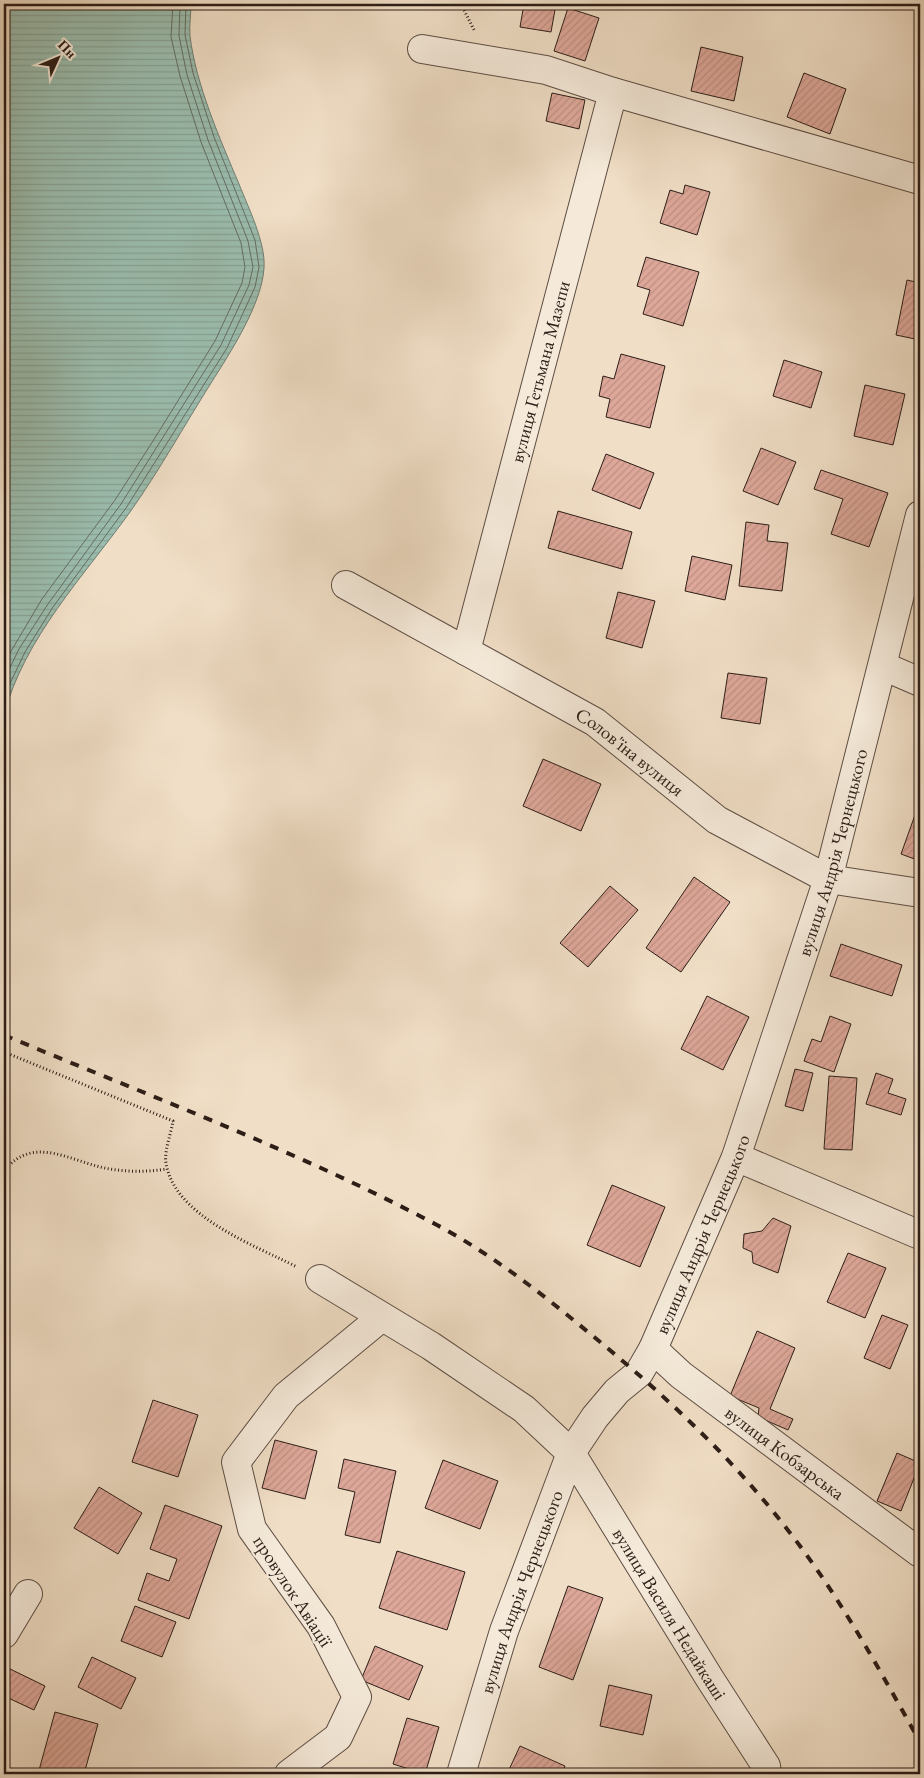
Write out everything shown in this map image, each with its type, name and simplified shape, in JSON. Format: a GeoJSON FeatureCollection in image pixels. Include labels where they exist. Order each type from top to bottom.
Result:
{"type":"FeatureCollection","features":[{"type":"Feature","properties":{"kind":"street"},"geometry":{"type":"LineString","coordinates":[[422,49],[546,70],[613,92],[920,180]]}},
{"type":"Feature","properties":{"kind":"street","name":"вулиця Гетьмана Мазепи"},"geometry":{"type":"LineString","coordinates":[[466,651],[613,92]]}},
{"type":"Feature","properties":{"kind":"street","name":"вулиця Андрія Чернецького"},"geometry":{"type":"LineString","coordinates":[[461,1774],[504,1630],[571,1453],[595,1417],[617,1391],[639,1373],[653,1349],[736,1157],[828,878],[920,515]]}},
{"type":"Feature","properties":{"kind":"street","name":"Солов'їна вулиця"},"geometry":{"type":"LineString","coordinates":[[346,585],[595,722],[717,820],[828,878],[920,893]]}},
{"type":"Feature","properties":{"kind":"street"},"geometry":{"type":"LineString","coordinates":[[883,666],[920,682]]}},
{"type":"Feature","properties":{"kind":"street"},"geometry":{"type":"LineString","coordinates":[[736,1157],[920,1235]]}},
{"type":"Feature","properties":{"kind":"street"},"geometry":{"type":"LineString","coordinates":[[320,1280],[431,1346],[524,1409],[571,1453]]}},
{"type":"Feature","properties":{"kind":"street","name":"провулок Авіації"},"geometry":{"type":"LineString","coordinates":[[289,1774],[338,1737],[357,1697],[321,1626],[252,1529],[236,1462],[286,1396],[382,1317]]}},
{"type":"Feature","properties":{"kind":"street","name":"вулиця Кобзарська"},"geometry":{"type":"LineString","coordinates":[[653,1349],[682,1375],[920,1553]]}},
{"type":"Feature","properties":{"kind":"street","name":"вулиця Василя Недайкаші"},"geometry":{"type":"LineString","coordinates":[[571,1453],[710,1679],[766,1766],[767,1774]]}},
{"type":"Feature","properties":{"kind":"street"},"geometry":{"type":"LineString","coordinates":[[4,1634],[28,1594]]}},
{"type":"Feature","properties":{"kind":"path"},"geometry":{"type":"LineString","coordinates":[[4,1052],[173,1121],[165,1161],[177,1193],[207,1219],[320,1280]]}},
{"type":"Feature","properties":{"kind":"path"},"geometry":{"type":"LineString","coordinates":[[4,1171],[14,1159],[31,1151],[63,1154],[109,1169],[148,1172],[167,1169]]}},
{"type":"Feature","properties":{"kind":"water"},"geometry":{"type":"Polygon","coordinates":[[[4,4],[191,4],[190,36],[203,92],[256,225],[264,258],[264,268],[258,297],[236,343],[141,496],[75,584],[41,634],[13,687],[4,715],[4,4]]]}},
{"type":"Feature","properties":{"kind":"water"},"geometry":{"type":"Polygon","coordinates":[[[4,932],[9,977],[4,1003],[4,932]]]}},
{"type":"Feature","properties":{"kind":"building"},"geometry":{"type":"Polygon","coordinates":[[[524,4],[556,4],[551,32],[520,27],[524,4]]]}},
{"type":"Feature","properties":{"kind":"building"},"geometry":{"type":"Polygon","coordinates":[[[568,8],[599,18],[585,61],[554,51],[568,8]]]}},
{"type":"Feature","properties":{"kind":"building"},"geometry":{"type":"Polygon","coordinates":[[[701,47],[743,57],[734,101],[691,91],[701,47]]]}},
{"type":"Feature","properties":{"kind":"building"},"geometry":{"type":"Polygon","coordinates":[[[804,73],[846,89],[830,134],[787,117],[804,73]]]}},
{"type":"Feature","properties":{"kind":"building"},"geometry":{"type":"Polygon","coordinates":[[[552,93],[585,100],[579,129],[546,121],[552,93]]]}},
{"type":"Feature","properties":{"kind":"building"},"geometry":{"type":"Polygon","coordinates":[[[685,185],[710,192],[697,235],[660,223],[670,190],[683,194],[685,185]]]}},
{"type":"Feature","properties":{"kind":"building"},"geometry":{"type":"Polygon","coordinates":[[[646,257],[699,272],[683,326],[643,314],[650,290],[637,286],[646,257]]]}},
{"type":"Feature","properties":{"kind":"building"},"geometry":{"type":"Polygon","coordinates":[[[907,280],[920,283],[920,340],[896,335],[907,280]]]}},
{"type":"Feature","properties":{"kind":"building"},"geometry":{"type":"Polygon","coordinates":[[[621,354],[665,366],[650,428],[606,417],[610,399],[599,396],[603,376],[614,379],[621,354]]]}},
{"type":"Feature","properties":{"kind":"building"},"geometry":{"type":"Polygon","coordinates":[[[784,360],[822,372],[811,408],[773,396],[784,360]]]}},
{"type":"Feature","properties":{"kind":"building"},"geometry":{"type":"Polygon","coordinates":[[[865,385],[905,394],[893,445],[854,436],[865,385]]]}},
{"type":"Feature","properties":{"kind":"building"},"geometry":{"type":"Polygon","coordinates":[[[761,448],[796,462],[778,505],[743,491],[761,448]]]}},
{"type":"Feature","properties":{"kind":"building"},"geometry":{"type":"Polygon","coordinates":[[[606,454],[654,473],[640,509],[592,490],[606,454]]]}},
{"type":"Feature","properties":{"kind":"building"},"geometry":{"type":"Polygon","coordinates":[[[821,470],[888,493],[869,547],[831,534],[843,499],[814,489],[821,470]]]}},
{"type":"Feature","properties":{"kind":"building"},"geometry":{"type":"Polygon","coordinates":[[[558,511],[632,532],[622,569],[548,548],[558,511]]]}},
{"type":"Feature","properties":{"kind":"building"},"geometry":{"type":"Polygon","coordinates":[[[746,522],[769,525],[767,541],[788,543],[782,591],[739,586],[746,522]]]}},
{"type":"Feature","properties":{"kind":"building"},"geometry":{"type":"Polygon","coordinates":[[[692,556],[732,565],[725,600],[685,591],[692,556]]]}},
{"type":"Feature","properties":{"kind":"building"},"geometry":{"type":"Polygon","coordinates":[[[618,592],[655,601],[642,648],[606,638],[618,592]]]}},
{"type":"Feature","properties":{"kind":"building"},"geometry":{"type":"Polygon","coordinates":[[[728,673],[767,678],[760,724],[721,718],[728,673]]]}},
{"type":"Feature","properties":{"kind":"building"},"geometry":{"type":"Polygon","coordinates":[[[543,759],[601,784],[581,831],[523,806],[543,759]]]}},
{"type":"Feature","properties":{"kind":"building"},"geometry":{"type":"Polygon","coordinates":[[[920,801],[920,861],[901,854],[920,801]]]}},
{"type":"Feature","properties":{"kind":"building"},"geometry":{"type":"Polygon","coordinates":[[[694,877],[730,902],[681,972],[646,948],[694,877]]]}},
{"type":"Feature","properties":{"kind":"building"},"geometry":{"type":"Polygon","coordinates":[[[610,886],[638,910],[588,967],[560,943],[610,886]]]}},
{"type":"Feature","properties":{"kind":"building"},"geometry":{"type":"Polygon","coordinates":[[[841,944],[902,965],[892,996],[830,976],[841,944]]]}},
{"type":"Feature","properties":{"kind":"building"},"geometry":{"type":"Polygon","coordinates":[[[707,996],[749,1017],[723,1070],[681,1049],[707,996]]]}},
{"type":"Feature","properties":{"kind":"building"},"geometry":{"type":"Polygon","coordinates":[[[830,1016],[851,1024],[834,1072],[804,1061],[812,1039],[821,1042],[830,1016]]]}},
{"type":"Feature","properties":{"kind":"building"},"geometry":{"type":"Polygon","coordinates":[[[795,1069],[813,1073],[803,1111],[785,1106],[795,1069]]]}},
{"type":"Feature","properties":{"kind":"building"},"geometry":{"type":"Polygon","coordinates":[[[876,1073],[893,1079],[888,1093],[906,1099],[901,1115],[866,1104],[876,1073]]]}},
{"type":"Feature","properties":{"kind":"building"},"geometry":{"type":"Polygon","coordinates":[[[829,1076],[857,1078],[852,1150],[824,1149],[829,1076]]]}},
{"type":"Feature","properties":{"kind":"building"},"geometry":{"type":"Polygon","coordinates":[[[612,1185],[665,1207],[640,1267],[587,1245],[612,1185]]]}},
{"type":"Feature","properties":{"kind":"building"},"geometry":{"type":"Polygon","coordinates":[[[773,1218],[791,1226],[778,1273],[753,1263],[752,1252],[743,1248],[744,1234],[762,1231],[773,1218]]]}},
{"type":"Feature","properties":{"kind":"building"},"geometry":{"type":"Polygon","coordinates":[[[848,1253],[886,1268],[865,1318],[827,1302],[848,1253]]]}},
{"type":"Feature","properties":{"kind":"building"},"geometry":{"type":"Polygon","coordinates":[[[882,1315],[908,1325],[890,1369],[864,1358],[882,1315]]]}},
{"type":"Feature","properties":{"kind":"building"},"geometry":{"type":"Polygon","coordinates":[[[757,1331],[795,1348],[770,1409],[793,1419],[788,1430],[758,1417],[759,1408],[730,1396],[757,1331]]]}},
{"type":"Feature","properties":{"kind":"building"},"geometry":{"type":"Polygon","coordinates":[[[153,1400],[198,1415],[178,1477],[132,1462],[153,1400]]]}},
{"type":"Feature","properties":{"kind":"building"},"geometry":{"type":"Polygon","coordinates":[[[275,1440],[317,1451],[305,1499],[262,1488],[275,1440]]]}},
{"type":"Feature","properties":{"kind":"building"},"geometry":{"type":"Polygon","coordinates":[[[897,1453],[920,1463],[901,1511],[877,1501],[897,1453]]]}},
{"type":"Feature","properties":{"kind":"building"},"geometry":{"type":"Polygon","coordinates":[[[344,1459],[396,1471],[380,1543],[345,1535],[355,1492],[338,1488],[344,1459]]]}},
{"type":"Feature","properties":{"kind":"building"},"geometry":{"type":"Polygon","coordinates":[[[443,1460],[498,1481],[480,1529],[425,1508],[443,1460]]]}},
{"type":"Feature","properties":{"kind":"building"},"geometry":{"type":"Polygon","coordinates":[[[99,1487],[142,1513],[118,1554],[74,1528],[99,1487]]]}},
{"type":"Feature","properties":{"kind":"building"},"geometry":{"type":"Polygon","coordinates":[[[165,1505],[222,1526],[189,1619],[138,1600],[147,1573],[169,1581],[177,1559],[150,1549],[165,1505]]]}},
{"type":"Feature","properties":{"kind":"building"},"geometry":{"type":"Polygon","coordinates":[[[397,1551],[465,1572],[447,1630],[379,1608],[397,1551]]]}},
{"type":"Feature","properties":{"kind":"building"},"geometry":{"type":"Polygon","coordinates":[[[568,1586],[603,1598],[573,1680],[539,1667],[568,1586]]]}},
{"type":"Feature","properties":{"kind":"building"},"geometry":{"type":"Polygon","coordinates":[[[135,1606],[176,1622],[162,1657],[121,1641],[135,1606]]]}},
{"type":"Feature","properties":{"kind":"building"},"geometry":{"type":"Polygon","coordinates":[[[375,1646],[423,1666],[409,1700],[361,1680],[375,1646]]]}},
{"type":"Feature","properties":{"kind":"building"},"geometry":{"type":"Polygon","coordinates":[[[92,1657],[136,1678],[121,1709],[78,1687],[92,1657]]]}},
{"type":"Feature","properties":{"kind":"building"},"geometry":{"type":"Polygon","coordinates":[[[4,1666],[45,1686],[34,1710],[4,1696],[4,1666]]]}},
{"type":"Feature","properties":{"kind":"building"},"geometry":{"type":"Polygon","coordinates":[[[609,1685],[652,1695],[643,1735],[600,1726],[609,1685]]]}},
{"type":"Feature","properties":{"kind":"building"},"geometry":{"type":"Polygon","coordinates":[[[55,1712],[98,1724],[84,1774],[38,1774],[55,1712]]]}},
{"type":"Feature","properties":{"kind":"building"},"geometry":{"type":"Polygon","coordinates":[[[407,1718],[439,1727],[425,1774],[393,1764],[407,1718]]]}},
{"type":"Feature","properties":{"kind":"building"},"geometry":{"type":"Polygon","coordinates":[[[520,1746],[565,1766],[562,1774],[507,1774],[520,1746]]]}},
{"type":"Feature","properties":{"kind":"railway"},"geometry":{"type":"LineString","coordinates":[[4,1035],[277,1148],[384,1198],[477,1248],[534,1289],[615,1354],[667,1400],[718,1449],[765,1501],[806,1554],[841,1606],[920,1742]]}}]}
